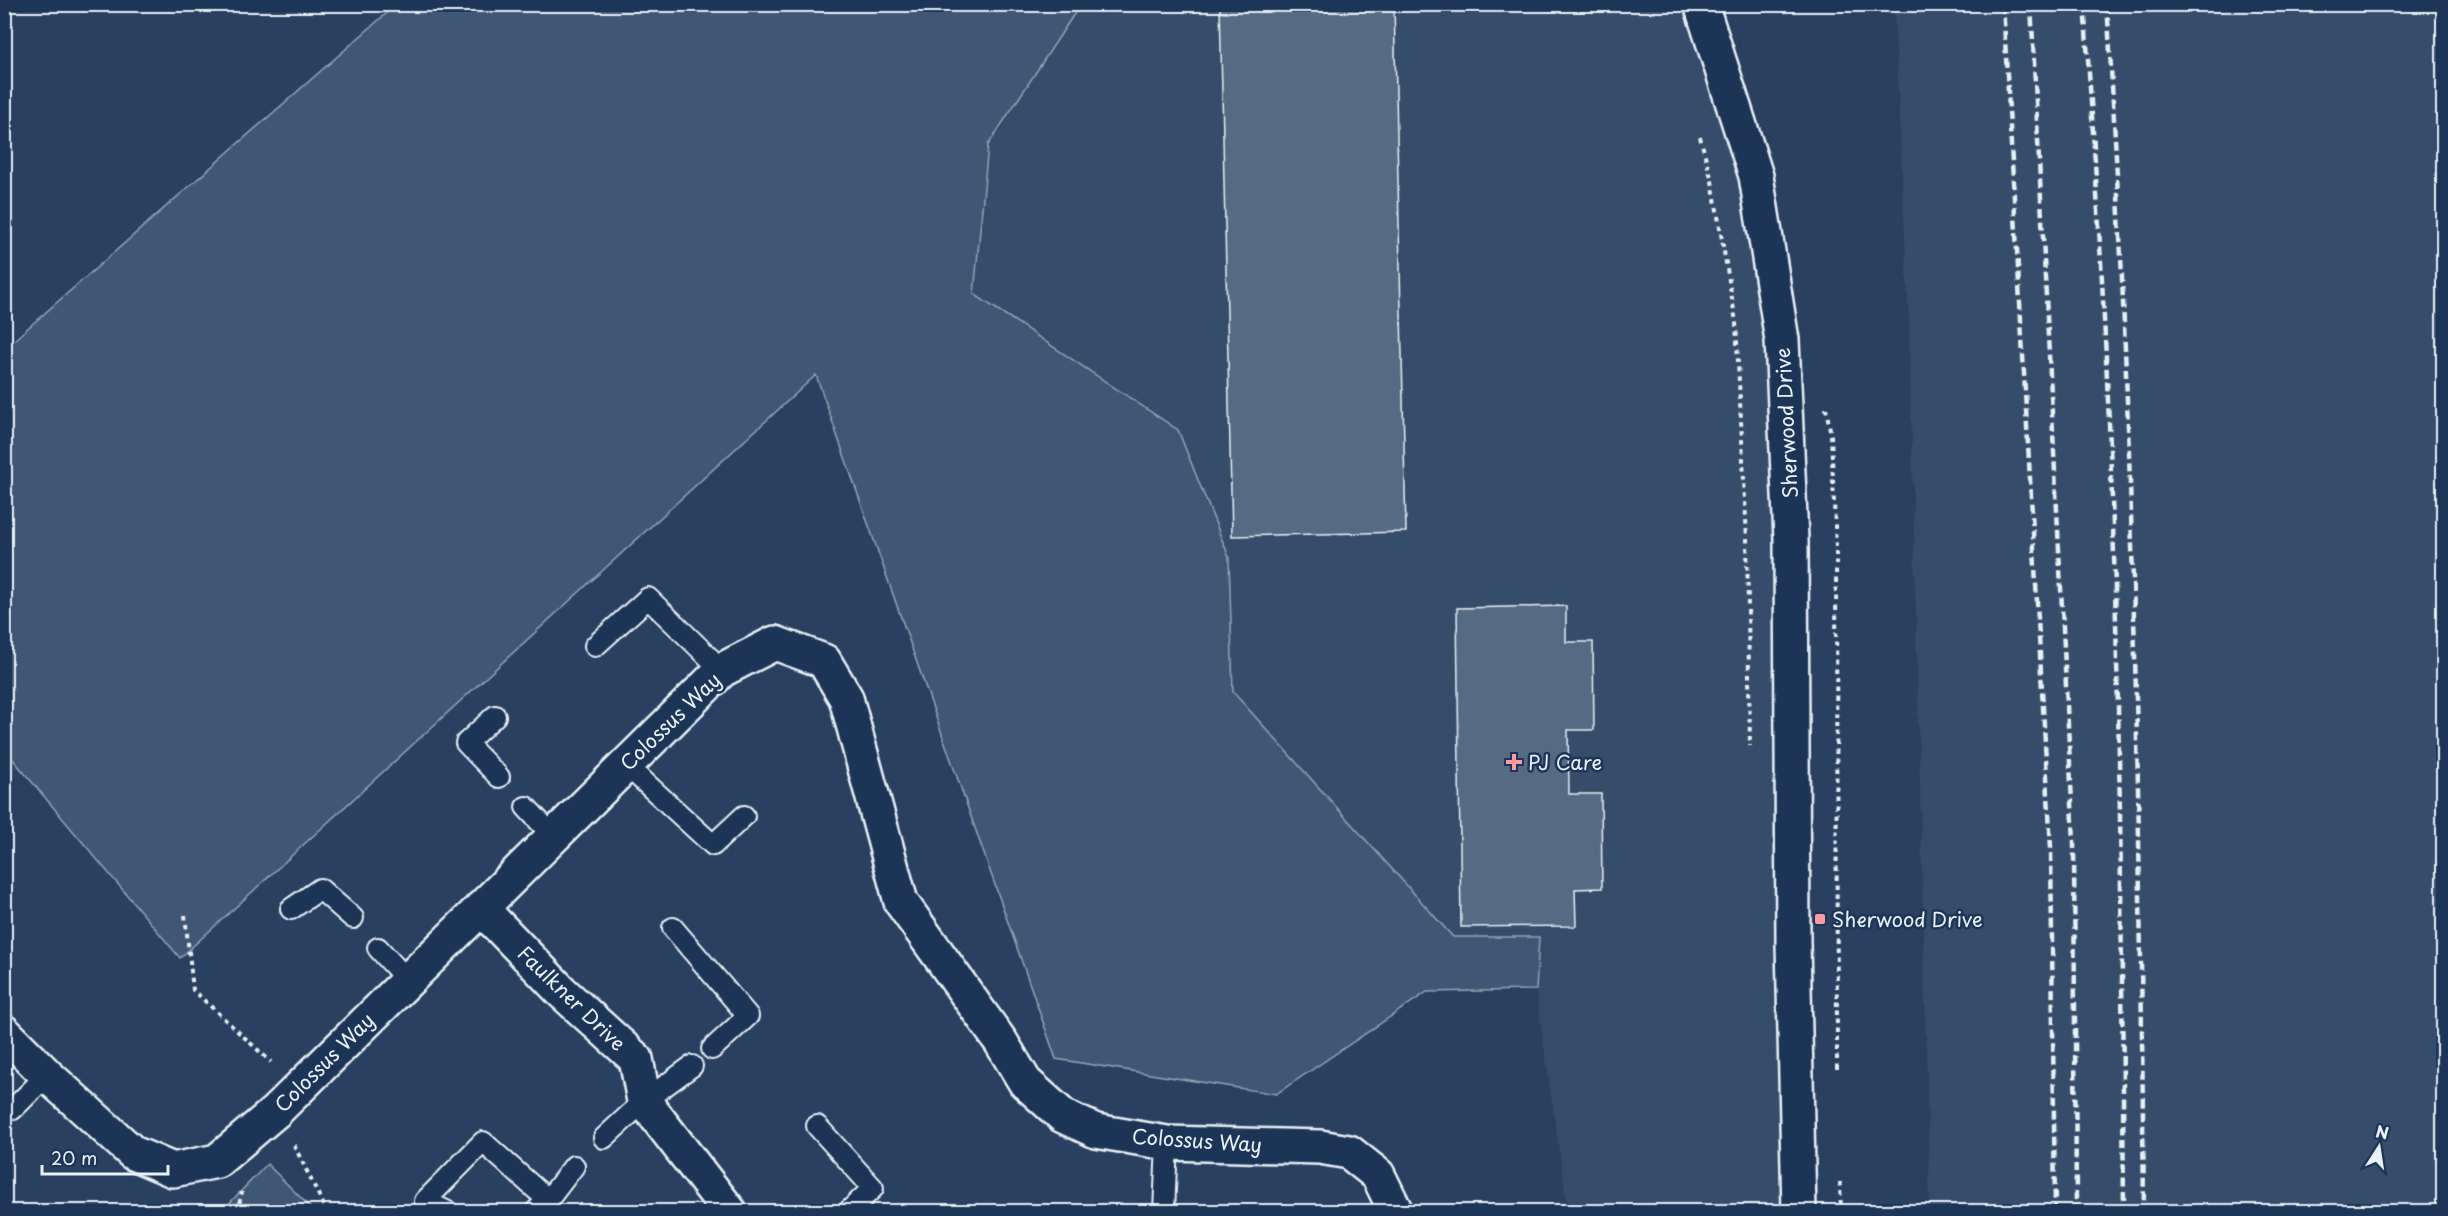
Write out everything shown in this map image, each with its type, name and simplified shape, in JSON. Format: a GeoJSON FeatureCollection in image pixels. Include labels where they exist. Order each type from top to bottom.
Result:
{"type":"FeatureCollection","features":[{"type":"Feature","properties":{"kind":"street","name":"Sherwood Drive"},"geometry":{"type":"LineString","coordinates":[[1701,4],[1755,176],[1782,340],[1791,539],[1793,942],[1799,1212]]}},
{"type":"Feature","properties":{"kind":"street","name":"Colossus Way"},"geometry":{"type":"LineString","coordinates":[[4,1032],[46,1075],[133,1153],[173,1170],[217,1161],[275,1112],[722,670],[775,643],[824,661],[846,698],[901,902],[1001,1042],[1025,1082],[1063,1116],[1096,1131],[1167,1143],[1320,1147],[1349,1152],[1378,1175],[1396,1212]]}},
{"type":"Feature","properties":{"kind":"street","name":"Faulkner Drive"},"geometry":{"type":"LineString","coordinates":[[481,908],[562,992],[636,1059],[644,1101],[730,1212]]}},
{"type":"Feature","properties":{"kind":"lane"},"geometry":{"type":"LineString","coordinates":[[595,646],[648,598],[722,670]]}},
{"type":"Feature","properties":{"kind":"lane"},"geometry":{"type":"LineString","coordinates":[[495,716],[466,743],[499,777]]}},
{"type":"Feature","properties":{"kind":"lane"},"geometry":{"type":"LineString","coordinates":[[626,765],[713,845],[744,816]]}},
{"type":"Feature","properties":{"kind":"lane"},"geometry":{"type":"LineString","coordinates":[[526,807],[554,837]]}},
{"type":"Feature","properties":{"kind":"lane"},"geometry":{"type":"LineString","coordinates":[[291,909],[320,889],[353,918]]}},
{"type":"Feature","properties":{"kind":"lane"},"geometry":{"type":"LineString","coordinates":[[673,928],[747,1016],[712,1049]]}},
{"type":"Feature","properties":{"kind":"lane"},"geometry":{"type":"LineString","coordinates":[[378,948],[407,980]]}},
{"type":"Feature","properties":{"kind":"lane"},"geometry":{"type":"LineString","coordinates":[[604,1138],[644,1101],[692,1066]]}},
{"type":"Feature","properties":{"kind":"lane"},"geometry":{"type":"LineString","coordinates":[[13,1108],[46,1075]]}},
{"type":"Feature","properties":{"kind":"lane"},"geometry":{"type":"LineString","coordinates":[[817,1126],[873,1188],[848,1212]]}},
{"type":"Feature","properties":{"kind":"lane"},"geometry":{"type":"LineString","coordinates":[[448,1212],[425,1201],[483,1142],[541,1206],[574,1166]]}},
{"type":"Feature","properties":{"kind":"lane"},"geometry":{"type":"LineString","coordinates":[[1164,1212],[1167,1143]]}},
{"type":"Feature","properties":{"kind":"path"},"geometry":{"type":"LineString","coordinates":[[1698,127],[1712,181],[1736,322],[1747,539],[1751,752]]}},
{"type":"Feature","properties":{"kind":"path"},"geometry":{"type":"LineString","coordinates":[[185,915],[193,990],[298,1087]]}},
{"type":"Feature","properties":{"kind":"path"},"geometry":{"type":"LineString","coordinates":[[275,1112],[327,1212]]}},
{"type":"Feature","properties":{"kind":"shaded area"},"geometry":{"type":"Polygon","coordinates":[[[397,4],[1080,5],[988,145],[974,294],[1178,430],[1229,557],[1233,692],[1453,937],[1539,937],[1536,990],[1427,992],[1276,1094],[1056,1059],[816,375],[180,958],[5,750],[5,348],[397,4]]]}},
{"type":"Feature","properties":{"kind":"shaded area"},"geometry":{"type":"Polygon","coordinates":[[[1080,5],[1701,5],[1782,340],[1799,1211],[1568,1211],[1536,990],[1539,937],[1453,937],[1233,692],[1229,557],[974,294],[988,145],[1080,5]]]}},
{"type":"Feature","properties":{"kind":"shaded area"},"geometry":{"type":"Polygon","coordinates":[[[1894,5],[2443,5],[2443,1211],[1930,1211],[1909,321],[1894,5]]]}},
{"type":"Feature","properties":{"kind":"shaded area"},"geometry":{"type":"Polygon","coordinates":[[[267,1164],[314,1211],[222,1211],[267,1164]]]}},
{"type":"Feature","properties":{"kind":"building"},"geometry":{"type":"Polygon","coordinates":[[[1220,4],[1394,4],[1406,532],[1232,536],[1220,4]]]}},
{"type":"Feature","properties":{"kind":"building","name":"PJ Care"},"geometry":{"type":"Polygon","coordinates":[[[1566,606],[1566,642],[1593,642],[1594,730],[1568,730],[1569,794],[1601,794],[1602,888],[1575,889],[1576,926],[1461,927],[1457,608],[1566,606]]]}},
{"type":"Feature","properties":{"kind":"railway"},"geometry":{"type":"LineString","coordinates":[[2003,4],[2051,848],[2055,1212]]}},
{"type":"Feature","properties":{"kind":"railway"},"geometry":{"type":"LineString","coordinates":[[2031,4],[2074,842],[2076,1212]]}},
{"type":"Feature","properties":{"kind":"railway"},"geometry":{"type":"LineString","coordinates":[[2084,4],[2108,396],[2116,612],[2124,1212]]}},
{"type":"Feature","properties":{"kind":"railway"},"geometry":{"type":"LineString","coordinates":[[2107,4],[2123,306],[2134,608],[2144,1212]]}},
{"type":"Feature","properties":{"kind":"place","name":"PJ Care"},"geometry":{"type":"Point","coordinates":[1514,762]}},
{"type":"Feature","properties":{"kind":"place","name":"Sherwood Drive"},"geometry":{"type":"Point","coordinates":[1820,919]}}]}
